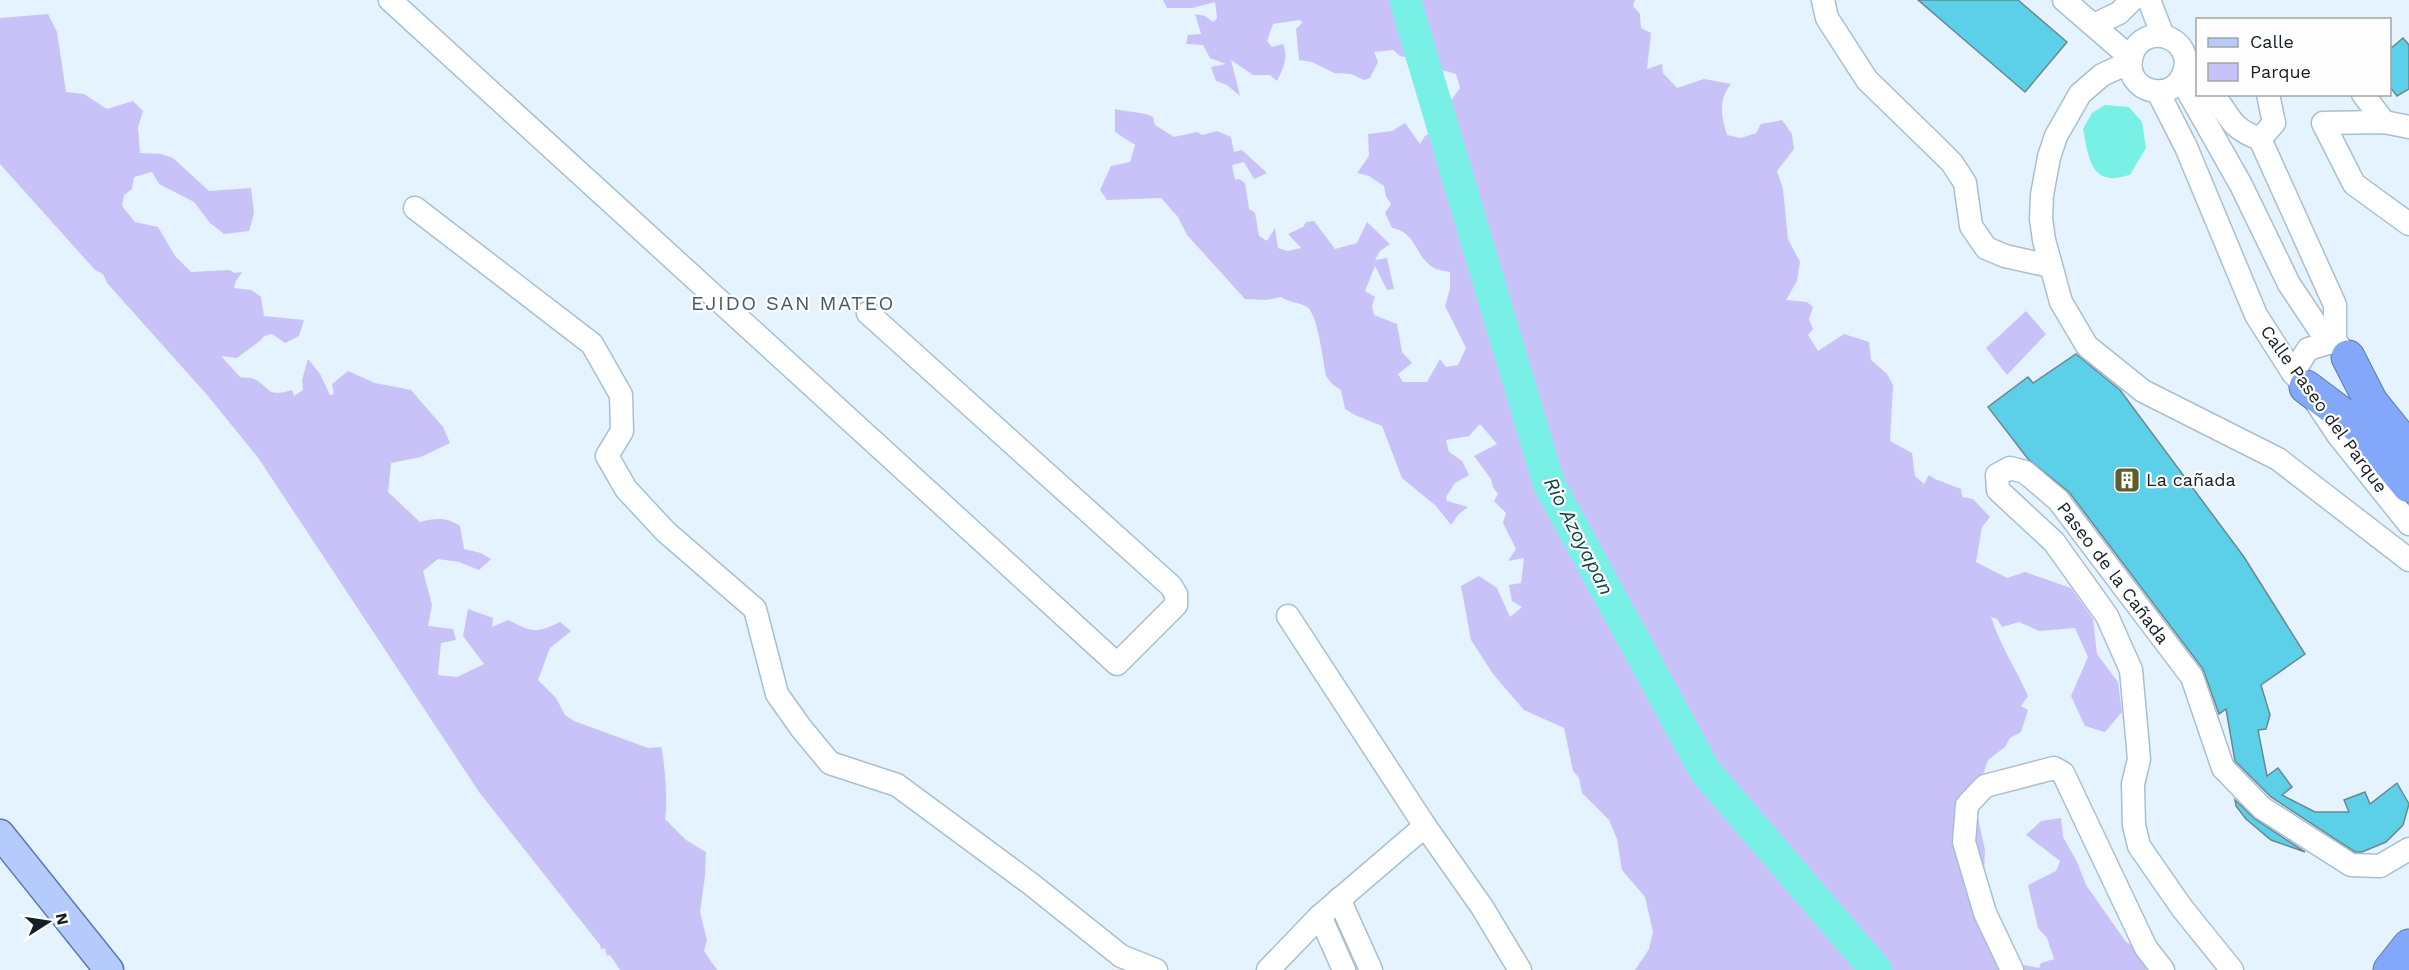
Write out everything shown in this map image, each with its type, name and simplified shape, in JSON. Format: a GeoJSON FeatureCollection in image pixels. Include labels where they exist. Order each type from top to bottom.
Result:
{"type":"FeatureCollection","features":[{"type":"Feature","properties":{"kind":"highway"},"geometry":{"type":"LineString","coordinates":[[2341,349],[2370,402],[2409,449]]}},
{"type":"Feature","properties":{"kind":"highway"},"geometry":{"type":"LineString","coordinates":[[2300,380],[2362,429],[2409,486]]}},
{"type":"Feature","properties":{"kind":"highway"},"geometry":{"type":"LineString","coordinates":[[2390,970],[2409,946]]}},
{"type":"Feature","properties":{"kind":"main road"},"geometry":{"type":"LineString","coordinates":[[0,834],[108,970]]}},
{"type":"Feature","properties":{"kind":"street"},"geometry":{"type":"LineString","coordinates":[[390,0],[1117,664],[1176,605],[1176,594],[1171,586],[868,313]]}},
{"type":"Feature","properties":{"kind":"street"},"geometry":{"type":"LineString","coordinates":[[1822,0],[1827,18],[1867,80],[1952,163],[1965,183],[1971,226],[1986,248],[2006,256],[2050,266]]}},
{"type":"Feature","properties":{"kind":"street"},"geometry":{"type":"LineString","coordinates":[[2064,0],[2094,24],[2131,60],[2135,80],[2141,86],[2158,92],[2175,86],[2184,56]]}},
{"type":"Feature","properties":{"kind":"street"},"geometry":{"type":"LineString","coordinates":[[2094,24],[2119,13],[2132,0]]}},
{"type":"Feature","properties":{"kind":"street"},"geometry":{"type":"LineString","coordinates":[[2149,0],[2184,56],[2196,83]]}},
{"type":"Feature","properties":{"kind":"street"},"geometry":{"type":"LineString","coordinates":[[2184,56],[2145,39],[2138,45],[2131,60],[2102,75],[2080,94],[2056,136],[2045,174],[2041,219],[2050,266],[2061,302],[2087,346],[2143,391],[2278,459],[2409,560]]}},
{"type":"Feature","properties":{"kind":"street","name":"Calle Paseo del Parque"},"geometry":{"type":"LineString","coordinates":[[2158,92],[2186,147],[2256,315],[2338,435],[2409,525]]}},
{"type":"Feature","properties":{"kind":"street"},"geometry":{"type":"LineString","coordinates":[[2202,96],[2241,185],[2289,284],[2319,329],[2341,349],[2409,427]]}},
{"type":"Feature","properties":{"kind":"street"},"geometry":{"type":"LineString","coordinates":[[2214,96],[2231,123],[2245,133],[2260,139],[2335,305],[2341,349]]}},
{"type":"Feature","properties":{"kind":"street"},"geometry":{"type":"LineString","coordinates":[[2260,139],[2274,123],[2268,96]]}},
{"type":"Feature","properties":{"kind":"street"},"geometry":{"type":"LineString","coordinates":[[2364,96],[2384,122]]}},
{"type":"Feature","properties":{"kind":"street"},"geometry":{"type":"LineString","coordinates":[[2409,127],[2384,122],[2323,123],[2354,184],[2409,224]]}},
{"type":"Feature","properties":{"kind":"street"},"geometry":{"type":"LineString","coordinates":[[415,208],[592,344],[621,395],[622,431],[607,456],[626,489],[666,532],[754,609],[777,694],[830,764],[897,785],[1031,884],[1121,956],[1156,970]]}},
{"type":"Feature","properties":{"kind":"street"},"geometry":{"type":"LineString","coordinates":[[2300,380],[2308,350],[2341,349]]}},
{"type":"Feature","properties":{"kind":"street","name":"Paseo de la Cañada"},"geometry":{"type":"LineString","coordinates":[[2232,970],[2182,908],[2139,846],[2134,825],[2133,784],[2139,759],[2131,670],[2107,616],[2054,542],[1998,490],[1997,475],[2010,468],[2025,472],[2058,500],[2192,677],[2223,768],[2262,808],[2351,865],[2380,866],[2409,849]]}},
{"type":"Feature","properties":{"kind":"street"},"geometry":{"type":"LineString","coordinates":[[1288,616],[1425,826],[1482,907],[1520,970]]}},
{"type":"Feature","properties":{"kind":"street"},"geometry":{"type":"LineString","coordinates":[[2012,970],[1985,913],[1964,842],[1967,805],[1985,786],[2054,768],[2064,773],[2146,948],[2163,970]]}},
{"type":"Feature","properties":{"kind":"street"},"geometry":{"type":"LineString","coordinates":[[1268,970],[1320,916],[1425,826]]}},
{"type":"Feature","properties":{"kind":"street"},"geometry":{"type":"LineString","coordinates":[[1339,899],[1371,970]]}},
{"type":"Feature","properties":{"kind":"street"},"geometry":{"type":"LineString","coordinates":[[1320,916],[1344,970]]}},
{"type":"Feature","properties":{"kind":"green space"},"geometry":{"type":"Polygon","coordinates":[[[1163,0],[1635,0],[1633,6],[1640,14],[1641,28],[1651,33],[1647,69],[1662,64],[1663,73],[1677,88],[1704,79],[1731,84],[1722,102],[1723,121],[1727,135],[1741,138],[1756,133],[1761,124],[1782,120],[1792,134],[1794,149],[1777,171],[1783,189],[1788,239],[1800,262],[1797,281],[1786,300],[1807,302],[1813,307],[1809,319],[1813,329],[1808,335],[1818,351],[1844,334],[1869,342],[1871,360],[1887,374],[1893,385],[1890,441],[1912,453],[1915,476],[1924,484],[1929,475],[1961,489],[1962,497],[1973,499],[1990,517],[1982,527],[1976,562],[2007,578],[2025,572],[2071,588],[2093,619],[2097,654],[2118,682],[2122,712],[2105,732],[2085,726],[2071,696],[2088,657],[2075,628],[2039,631],[2019,622],[2002,627],[1997,619],[1991,617],[2028,696],[2021,706],[2028,710],[2021,732],[2010,738],[2005,747],[1988,760],[1981,781],[1978,818],[1985,850],[1984,873],[1998,917],[2008,933],[2001,942],[2019,964],[2039,968],[2041,963],[2054,959],[2047,938],[2038,928],[2028,885],[2056,871],[2060,861],[2026,835],[2041,821],[2061,818],[2063,837],[2077,862],[2086,885],[2126,942],[2141,950],[2160,970],[1635,970],[1649,949],[1653,932],[1645,897],[1622,870],[1617,839],[1609,820],[1582,793],[1579,778],[1573,771],[1564,728],[1524,710],[1493,674],[1471,640],[1461,586],[1479,576],[1497,588],[1510,617],[1522,607],[1512,601],[1509,585],[1521,583],[1524,558],[1508,561],[1516,549],[1503,523],[1506,513],[1494,501],[1498,494],[1491,479],[1474,456],[1497,444],[1480,424],[1469,436],[1446,440],[1449,452],[1462,461],[1469,475],[1455,483],[1446,497],[1447,501],[1468,507],[1451,525],[1436,506],[1402,478],[1382,426],[1345,409],[1341,390],[1326,376],[1317,328],[1311,311],[1307,307],[1281,297],[1266,300],[1245,299],[1187,235],[1178,217],[1161,198],[1107,200],[1100,190],[1111,166],[1130,162],[1135,145],[1115,132],[1115,109],[1150,115],[1155,125],[1174,137],[1197,132],[1202,135],[1217,131],[1231,137],[1234,152],[1242,150],[1267,173],[1254,179],[1244,162],[1232,165],[1235,180],[1239,179],[1245,183],[1249,209],[1255,213],[1259,236],[1267,241],[1275,228],[1278,248],[1288,251],[1301,248],[1288,234],[1303,227],[1306,222],[1314,221],[1335,249],[1357,243],[1367,222],[1390,244],[1380,251],[1375,260],[1387,258],[1394,289],[1387,290],[1375,266],[1365,291],[1375,297],[1372,306],[1374,315],[1397,324],[1402,352],[1412,363],[1398,374],[1403,382],[1427,382],[1440,359],[1446,367],[1458,365],[1466,348],[1445,306],[1450,289],[1450,272],[1432,267],[1406,234],[1392,228],[1385,213],[1391,204],[1386,197],[1384,186],[1369,176],[1357,173],[1369,156],[1368,134],[1392,131],[1405,123],[1420,144],[1425,136],[1443,127],[1445,109],[1460,88],[1456,74],[1431,67],[1418,78],[1410,72],[1409,58],[1400,56],[1393,50],[1374,52],[1378,62],[1370,78],[1364,80],[1351,74],[1334,73],[1312,62],[1299,60],[1296,29],[1303,22],[1299,20],[1273,24],[1267,41],[1272,47],[1283,44],[1285,53],[1283,67],[1277,81],[1270,75],[1253,75],[1231,60],[1240,96],[1227,85],[1216,81],[1211,67],[1226,64],[1210,58],[1203,45],[1186,44],[1188,35],[1201,34],[1195,14],[1205,16],[1213,22],[1217,18],[1215,2],[1192,8],[1167,8],[1163,0]]]}},
{"type":"Feature","properties":{"kind":"green space"},"geometry":{"type":"Polygon","coordinates":[[[48,14],[57,32],[66,92],[84,94],[107,109],[133,101],[143,111],[138,127],[140,153],[161,154],[173,158],[209,191],[251,188],[254,213],[249,231],[224,234],[210,223],[194,202],[159,184],[152,172],[134,177],[132,189],[124,195],[122,206],[135,222],[158,227],[175,256],[191,272],[230,270],[234,273],[242,272],[234,288],[251,290],[261,297],[264,316],[304,320],[299,336],[285,343],[272,334],[264,336],[237,358],[221,356],[240,377],[254,379],[270,391],[277,393],[292,390],[294,396],[303,390],[302,380],[308,359],[320,374],[330,395],[334,394],[332,384],[348,371],[375,383],[411,390],[443,427],[450,443],[421,457],[391,463],[388,492],[420,522],[441,519],[460,526],[464,549],[481,553],[491,559],[479,570],[459,562],[438,559],[423,571],[432,605],[428,626],[453,629],[456,640],[441,643],[438,675],[457,677],[484,664],[463,636],[468,609],[493,618],[492,627],[508,620],[528,629],[539,630],[560,622],[571,631],[550,648],[538,680],[556,698],[565,715],[574,721],[648,748],[661,747],[666,783],[665,819],[686,840],[706,852],[700,912],[707,940],[704,951],[717,970],[620,970],[610,955],[607,956],[605,948],[601,949],[479,792],[259,459],[208,396],[107,283],[103,274],[95,270],[0,164],[0,18],[48,14]]]}},
{"type":"Feature","properties":{"kind":"green space"},"geometry":{"type":"Polygon","coordinates":[[[2026,311],[2046,334],[2007,375],[1986,348],[2026,311]]]}},
{"type":"Feature","properties":{"kind":"shaded area"},"geometry":{"type":"Polygon","coordinates":[[[2105,105],[2129,107],[2142,122],[2146,148],[2130,175],[2117,178],[2103,176],[2097,172],[2090,159],[2083,129],[2092,113],[2105,105]]]}},
{"type":"Feature","properties":{"kind":"building"},"geometry":{"type":"Polygon","coordinates":[[[1918,0],[2018,0],[2067,42],[2025,92],[1918,0]]]}},
{"type":"Feature","properties":{"kind":"building"},"geometry":{"type":"Polygon","coordinates":[[[2403,38],[2409,45],[2409,89],[2397,96],[2391,88],[2391,48],[2403,38]]]}},
{"type":"Feature","properties":{"kind":"building","name":"La cañada"},"geometry":{"type":"Polygon","coordinates":[[[2076,354],[2120,390],[2244,557],[2305,654],[2261,685],[2270,715],[2266,729],[2258,730],[2267,776],[2278,768],[2292,787],[2282,795],[2315,812],[2349,812],[2344,800],[2365,792],[2370,804],[2397,783],[2409,804],[2403,825],[2386,842],[2362,852],[2355,852],[2271,797],[2235,761],[2226,709],[2219,714],[2203,669],[2069,492],[2028,459],[1988,407],[2028,377],[2033,383],[2076,354]]]}},
{"type":"Feature","properties":{"kind":"building"},"geometry":{"type":"Polygon","coordinates":[[[2235,800],[2255,819],[2305,852],[2271,840],[2246,819],[2236,806],[2235,800]]]}},
{"type":"Feature","properties":{"kind":"waterway","name":"Rio Azoyapan"},"geometry":{"type":"LineString","coordinates":[[1405,0],[1549,484],[1705,771],[1876,970]]}},
{"type":"Feature","properties":{"kind":"place","name":"La cañada"},"geometry":{"type":"Point","coordinates":[2127,480]}},
{"type":"Feature","properties":{"kind":"district","name":"EJIDO SAN MATEO"},"geometry":{"type":"Point","coordinates":[793,303]}}]}
